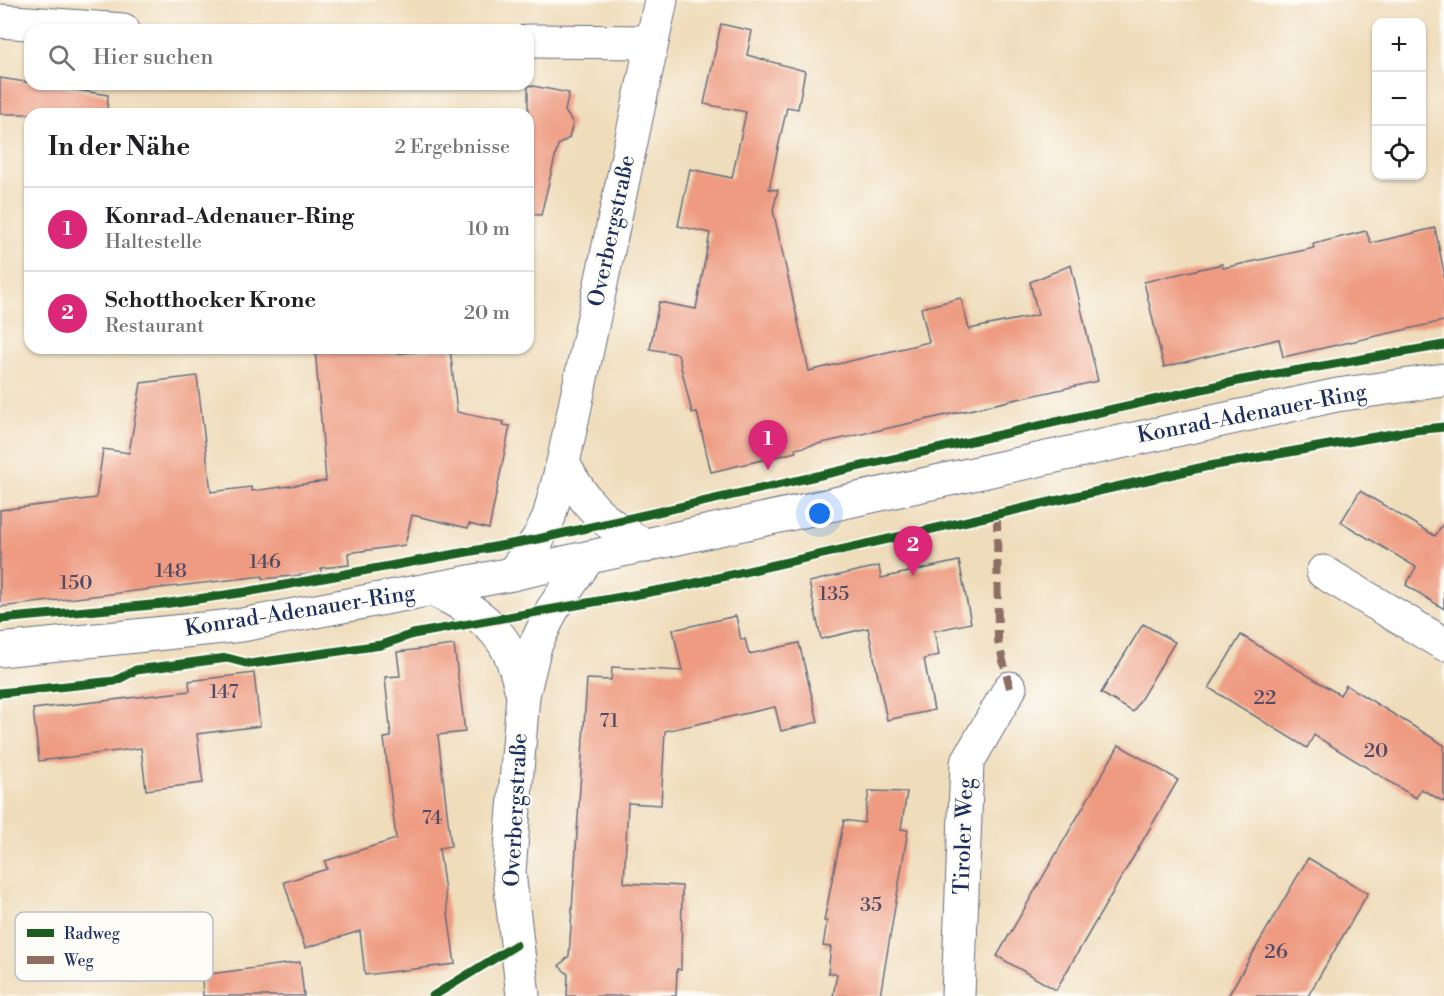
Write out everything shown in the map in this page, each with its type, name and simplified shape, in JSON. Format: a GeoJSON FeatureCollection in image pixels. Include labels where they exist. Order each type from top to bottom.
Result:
{"type":"FeatureCollection","features":[{"type":"Feature","properties":{"kind":"street","name":"Overbergstraße"},"geometry":{"type":"LineString","coordinates":[[512,574],[538,539],[549,517],[563,463],[661,0]]}},
{"type":"Feature","properties":{"kind":"street"},"geometry":{"type":"LineString","coordinates":[[0,21],[41,24]]}},
{"type":"Feature","properties":{"kind":"street"},"geometry":{"type":"LineString","coordinates":[[534,40],[652,42]]}},
{"type":"Feature","properties":{"kind":"street","name":"Konrad-Adenauer-Ring"},"geometry":{"type":"LineString","coordinates":[[0,650],[242,625],[646,546],[1101,444],[1337,395],[1444,380]]}},
{"type":"Feature","properties":{"kind":"street"},"geometry":{"type":"LineString","coordinates":[[563,463],[576,489],[595,512],[618,531],[646,546]]}},
{"type":"Feature","properties":{"kind":"street","name":"Overbergstraße"},"geometry":{"type":"LineString","coordinates":[[523,996],[509,872],[523,695],[535,646],[552,610],[588,558]]}},
{"type":"Feature","properties":{"kind":"street"},"geometry":{"type":"LineString","coordinates":[[1323,572],[1444,644]]}},
{"type":"Feature","properties":{"kind":"street","name":"Overbergstraße"},"geometry":{"type":"LineString","coordinates":[[432,589],[469,607],[486,622],[510,653],[523,695]]}},
{"type":"Feature","properties":{"kind":"street","name":"Tiroler Weg"},"geometry":{"type":"LineString","coordinates":[[958,996],[967,763],[1010,688]]}},
{"type":"Feature","properties":{"kind":"building"},"geometry":{"type":"Polygon","coordinates":[[[721,24],[752,31],[747,55],[805,71],[798,109],[787,107],[769,189],[778,190],[773,210],[809,371],[929,342],[921,308],[961,298],[969,329],[1038,315],[1030,282],[1071,265],[1098,381],[795,449],[796,452],[711,472],[697,412],[692,413],[678,354],[650,349],[659,302],[696,309],[710,233],[678,226],[690,169],[732,178],[746,112],[704,104],[721,24]]]}},
{"type":"Feature","properties":{"kind":"building"},"geometry":{"type":"Polygon","coordinates":[[[0,78],[24,82],[24,90],[76,90],[108,95],[107,108],[24,108],[24,114],[0,114],[0,78]]]}},
{"type":"Feature","properties":{"kind":"building"},"geometry":{"type":"Polygon","coordinates":[[[534,86],[569,93],[565,111],[573,123],[569,138],[558,145],[541,215],[534,214],[534,108],[528,108],[528,90],[534,90],[534,86]]]}},
{"type":"Feature","properties":{"kind":"building"},"geometry":{"type":"Polygon","coordinates":[[[1435,228],[1444,272],[1444,321],[1283,357],[1279,339],[1164,367],[1144,282],[1222,264],[1223,268],[1314,248],[1313,244],[1366,231],[1371,243],[1435,228]]]}},
{"type":"Feature","properties":{"kind":"building"},"geometry":{"type":"Polygon","coordinates":[[[315,354],[451,354],[457,412],[504,422],[503,425],[510,426],[489,529],[469,524],[468,528],[412,515],[405,545],[348,553],[349,565],[321,568],[321,573],[263,579],[263,576],[0,607],[0,510],[96,498],[103,449],[129,453],[141,383],[197,376],[211,492],[251,487],[252,491],[326,481],[315,354]]]}},
{"type":"Feature","properties":{"kind":"building"},"geometry":{"type":"Polygon","coordinates":[[[1360,491],[1435,536],[1444,522],[1444,609],[1406,585],[1416,567],[1341,522],[1360,491]]]}},
{"type":"Feature","properties":{"kind":"building"},"geometry":{"type":"Polygon","coordinates":[[[959,561],[971,623],[934,631],[939,655],[924,659],[934,710],[887,720],[868,628],[821,639],[809,582],[879,566],[881,578],[959,561]]]}},
{"type":"Feature","properties":{"kind":"building"},"geometry":{"type":"Polygon","coordinates":[[[736,616],[741,640],[745,639],[749,654],[799,643],[818,722],[781,731],[775,707],[665,731],[661,805],[628,803],[624,883],[682,886],[681,970],[677,969],[676,996],[567,996],[568,974],[559,966],[569,956],[587,679],[611,680],[612,667],[682,671],[673,630],[736,616]]]}},
{"type":"Feature","properties":{"kind":"building"},"geometry":{"type":"Polygon","coordinates":[[[1143,624],[1175,642],[1133,712],[1101,693],[1143,624]]]}},
{"type":"Feature","properties":{"kind":"building"},"geometry":{"type":"Polygon","coordinates":[[[1241,635],[1340,695],[1346,685],[1444,745],[1444,802],[1421,789],[1416,798],[1314,735],[1307,748],[1209,688],[1241,635]]]}},
{"type":"Feature","properties":{"kind":"building"},"geometry":{"type":"Polygon","coordinates":[[[454,645],[465,732],[438,735],[451,846],[439,848],[455,964],[365,975],[360,931],[305,948],[284,882],[327,869],[325,861],[396,839],[384,738],[391,737],[385,677],[400,676],[397,652],[454,645]]]}},
{"type":"Feature","properties":{"kind":"building"},"geometry":{"type":"Polygon","coordinates":[[[254,673],[260,726],[197,734],[203,783],[146,790],[141,748],[39,761],[33,709],[190,691],[189,681],[254,673]]]}},
{"type":"Feature","properties":{"kind":"building"},"geometry":{"type":"Polygon","coordinates":[[[1119,745],[1178,780],[1056,990],[997,956],[1119,745]]]}},
{"type":"Feature","properties":{"kind":"building"},"geometry":{"type":"Polygon","coordinates":[[[869,791],[907,792],[901,829],[908,830],[880,996],[833,996],[837,974],[828,973],[831,947],[823,946],[827,921],[824,921],[844,820],[864,823],[869,791]]]}},
{"type":"Feature","properties":{"kind":"building"},"geometry":{"type":"Polygon","coordinates":[[[1308,858],[1368,893],[1308,996],[1228,996],[1308,858]]]}},
{"type":"Feature","properties":{"kind":"building"},"geometry":{"type":"Polygon","coordinates":[[[300,962],[304,996],[203,996],[202,981],[213,981],[213,974],[300,962]]]}},
{"type":"Feature","properties":{"kind":"marked path"},"geometry":{"type":"LineString","coordinates":[[997,515],[998,641],[1010,688]]}},
{"type":"Feature","properties":{"kind":"cycle path"},"geometry":{"type":"LineString","coordinates":[[0,619],[163,604],[246,592],[538,539],[1242,380],[1444,345]]}},
{"type":"Feature","properties":{"kind":"cycle path"},"geometry":{"type":"LineString","coordinates":[[0,693],[115,681],[136,670],[227,658],[250,664],[381,645],[413,634],[678,587],[1204,467],[1415,430],[1444,427]]}},
{"type":"Feature","properties":{"kind":"cycle path"},"geometry":{"type":"LineString","coordinates":[[433,996],[516,945]]}},
{"type":"Feature","properties":{"kind":"place","name":"Konrad-Adenauer-Ring"},"geometry":{"type":"Point","coordinates":[768,470]}},
{"type":"Feature","properties":{"kind":"place","name":"Schotthocker Krone"},"geometry":{"type":"Point","coordinates":[913,576]}}]}
